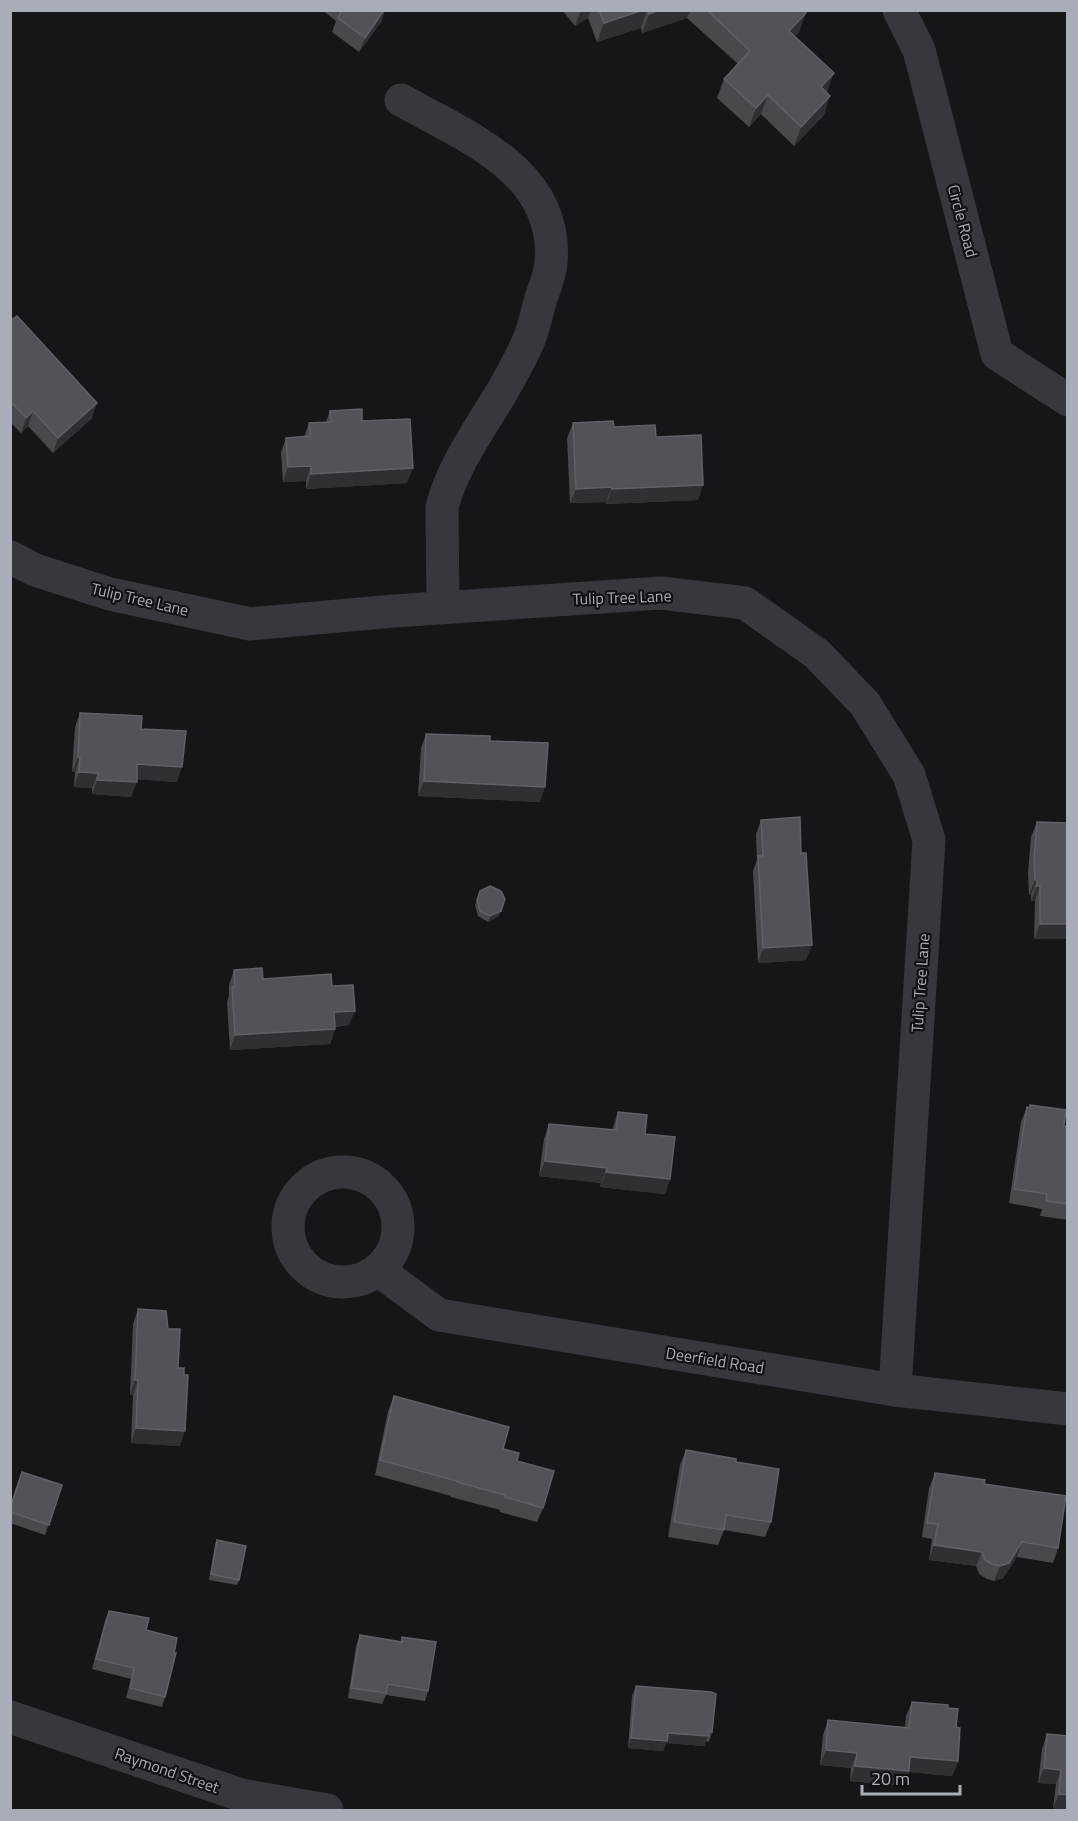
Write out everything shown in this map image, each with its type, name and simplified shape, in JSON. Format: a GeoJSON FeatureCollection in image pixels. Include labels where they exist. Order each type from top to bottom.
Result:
{"type":"FeatureCollection","features":[{"type":"Feature","properties":{"kind":"street","name":"Circle Road"},"geometry":{"type":"LineString","coordinates":[[899,10],[919,50],[997,354],[1068,400]]}},
{"type":"Feature","properties":{"kind":"street"},"geometry":{"type":"LineString","coordinates":[[401,100],[494,153],[513,168],[540,201],[552,243],[551,266],[529,340],[446,492],[442,517],[443,607]]}},
{"type":"Feature","properties":{"kind":"street","name":"Tulip Tree Lane"},"geometry":{"type":"LineString","coordinates":[[10,557],[35,570],[110,594],[250,624],[443,607],[661,592],[745,603],[817,654],[865,704],[909,775],[929,840],[895,1390]]}},
{"type":"Feature","properties":{"kind":"street","name":"Deerfield Road"},"geometry":{"type":"LineString","coordinates":[[378,1270],[439,1315],[895,1390],[1068,1408]]}},
{"type":"Feature","properties":{"kind":"street","name":"Raymond Street"},"geometry":{"type":"LineString","coordinates":[[10,1717],[241,1795],[327,1810]]}},
{"type":"Feature","properties":{"kind":"building"},"geometry":{"type":"Polygon","coordinates":[[[342,10],[384,10],[365,38],[338,18],[342,10]]]}},
{"type":"Feature","properties":{"kind":"building"},"geometry":{"type":"Polygon","coordinates":[[[599,10],[643,10],[604,23],[599,10]]]}},
{"type":"Feature","properties":{"kind":"building"},"geometry":{"type":"Polygon","coordinates":[[[648,10],[660,10],[649,14],[648,10]]]}},
{"type":"Feature","properties":{"kind":"building"},"geometry":{"type":"Polygon","coordinates":[[[707,10],[804,10],[806,13],[789,31],[834,73],[821,87],[830,96],[801,127],[768,95],[756,108],[724,79],[750,51],[707,10]]]}},
{"type":"Feature","properties":{"kind":"building"},"geometry":{"type":"Polygon","coordinates":[[[17,316],[97,403],[58,438],[33,411],[26,418],[10,401],[10,321],[17,316]]]}},
{"type":"Feature","properties":{"kind":"building"},"geometry":{"type":"Polygon","coordinates":[[[362,409],[362,421],[410,419],[413,468],[311,474],[311,466],[288,467],[286,438],[310,436],[309,423],[331,422],[330,411],[362,409]]]}},
{"type":"Feature","properties":{"kind":"building"},"geometry":{"type":"Polygon","coordinates":[[[613,421],[614,427],[655,425],[656,437],[701,435],[703,485],[576,489],[573,423],[613,421]]]}},
{"type":"Feature","properties":{"kind":"building"},"geometry":{"type":"Polygon","coordinates":[[[80,713],[142,716],[141,729],[186,731],[182,767],[137,764],[137,782],[97,780],[98,773],[79,772],[80,713]]]}},
{"type":"Feature","properties":{"kind":"building"},"geometry":{"type":"Polygon","coordinates":[[[426,734],[490,736],[490,741],[548,743],[545,787],[424,781],[426,734]]]}},
{"type":"Feature","properties":{"kind":"building"},"geometry":{"type":"Polygon","coordinates":[[[800,817],[801,853],[806,853],[812,945],[763,948],[758,856],[763,856],[761,820],[800,817]]]}},
{"type":"Feature","properties":{"kind":"building"},"geometry":{"type":"Polygon","coordinates":[[[1037,822],[1068,823],[1068,924],[1040,924],[1040,886],[1037,886],[1037,880],[1035,880],[1034,858],[1037,822]]]}},
{"type":"Feature","properties":{"kind":"building"},"geometry":{"type":"Polygon","coordinates":[[[490,886],[501,891],[505,899],[501,911],[490,916],[480,911],[477,900],[480,891],[490,886]]]}},
{"type":"Feature","properties":{"kind":"building"},"geometry":{"type":"Polygon","coordinates":[[[262,968],[263,979],[331,974],[332,986],[353,985],[355,1011],[334,1012],[335,1029],[235,1035],[232,987],[235,987],[234,970],[262,968]]]}},
{"type":"Feature","properties":{"kind":"building"},"geometry":{"type":"Polygon","coordinates":[[[1030,1105],[1066,1110],[1064,1126],[1068,1127],[1068,1204],[1046,1201],[1047,1194],[1014,1189],[1027,1107],[1030,1108],[1030,1105]]]}},
{"type":"Feature","properties":{"kind":"building"},"geometry":{"type":"Polygon","coordinates":[[[618,1112],[647,1115],[645,1134],[675,1137],[670,1179],[606,1172],[607,1168],[545,1161],[549,1124],[616,1130],[618,1112]]]}},
{"type":"Feature","properties":{"kind":"building"},"geometry":{"type":"Polygon","coordinates":[[[138,1309],[166,1311],[168,1329],[180,1329],[178,1368],[184,1368],[184,1375],[188,1375],[185,1431],[136,1428],[138,1380],[135,1380],[138,1309]]]}},
{"type":"Feature","properties":{"kind":"building"},"geometry":{"type":"Polygon","coordinates":[[[394,1396],[509,1427],[503,1449],[519,1453],[517,1461],[554,1471],[543,1508],[380,1460],[394,1396]]]}},
{"type":"Feature","properties":{"kind":"building"},"geometry":{"type":"Polygon","coordinates":[[[686,1450],[779,1469],[771,1522],[726,1515],[724,1530],[674,1522],[686,1450]]]}},
{"type":"Feature","properties":{"kind":"building"},"geometry":{"type":"Polygon","coordinates":[[[22,1472],[62,1485],[49,1525],[10,1512],[22,1472]]]}},
{"type":"Feature","properties":{"kind":"building"},"geometry":{"type":"Polygon","coordinates":[[[935,1473],[985,1480],[984,1484],[1066,1496],[1058,1548],[1022,1542],[1009,1563],[1000,1566],[985,1560],[982,1552],[934,1545],[938,1524],[927,1523],[935,1473]]]}},
{"type":"Feature","properties":{"kind":"building"},"geometry":{"type":"Polygon","coordinates":[[[217,1540],[246,1546],[239,1580],[211,1574],[217,1540]]]}},
{"type":"Feature","properties":{"kind":"building"},"geometry":{"type":"Polygon","coordinates":[[[109,1611],[149,1618],[146,1630],[177,1638],[174,1653],[176,1653],[165,1697],[130,1688],[134,1668],[96,1659],[109,1611]]]}},
{"type":"Feature","properties":{"kind":"building"},"geometry":{"type":"Polygon","coordinates":[[[360,1635],[402,1642],[402,1637],[436,1642],[428,1691],[388,1684],[386,1693],[351,1688],[360,1635]]]}},
{"type":"Feature","properties":{"kind":"building"},"geometry":{"type":"Polygon","coordinates":[[[636,1686],[716,1694],[712,1732],[708,1731],[708,1736],[668,1733],[667,1741],[631,1738],[636,1686]]]}},
{"type":"Feature","properties":{"kind":"building"},"geometry":{"type":"Polygon","coordinates":[[[912,1702],[948,1705],[948,1708],[958,1709],[956,1727],[960,1728],[958,1761],[910,1757],[909,1771],[855,1766],[857,1753],[826,1750],[828,1720],[909,1728],[912,1702]]]}},
{"type":"Feature","properties":{"kind":"building"},"geometry":{"type":"Polygon","coordinates":[[[1047,1734],[1068,1736],[1068,1795],[1059,1794],[1061,1770],[1044,1768],[1047,1734]]]}}]}
